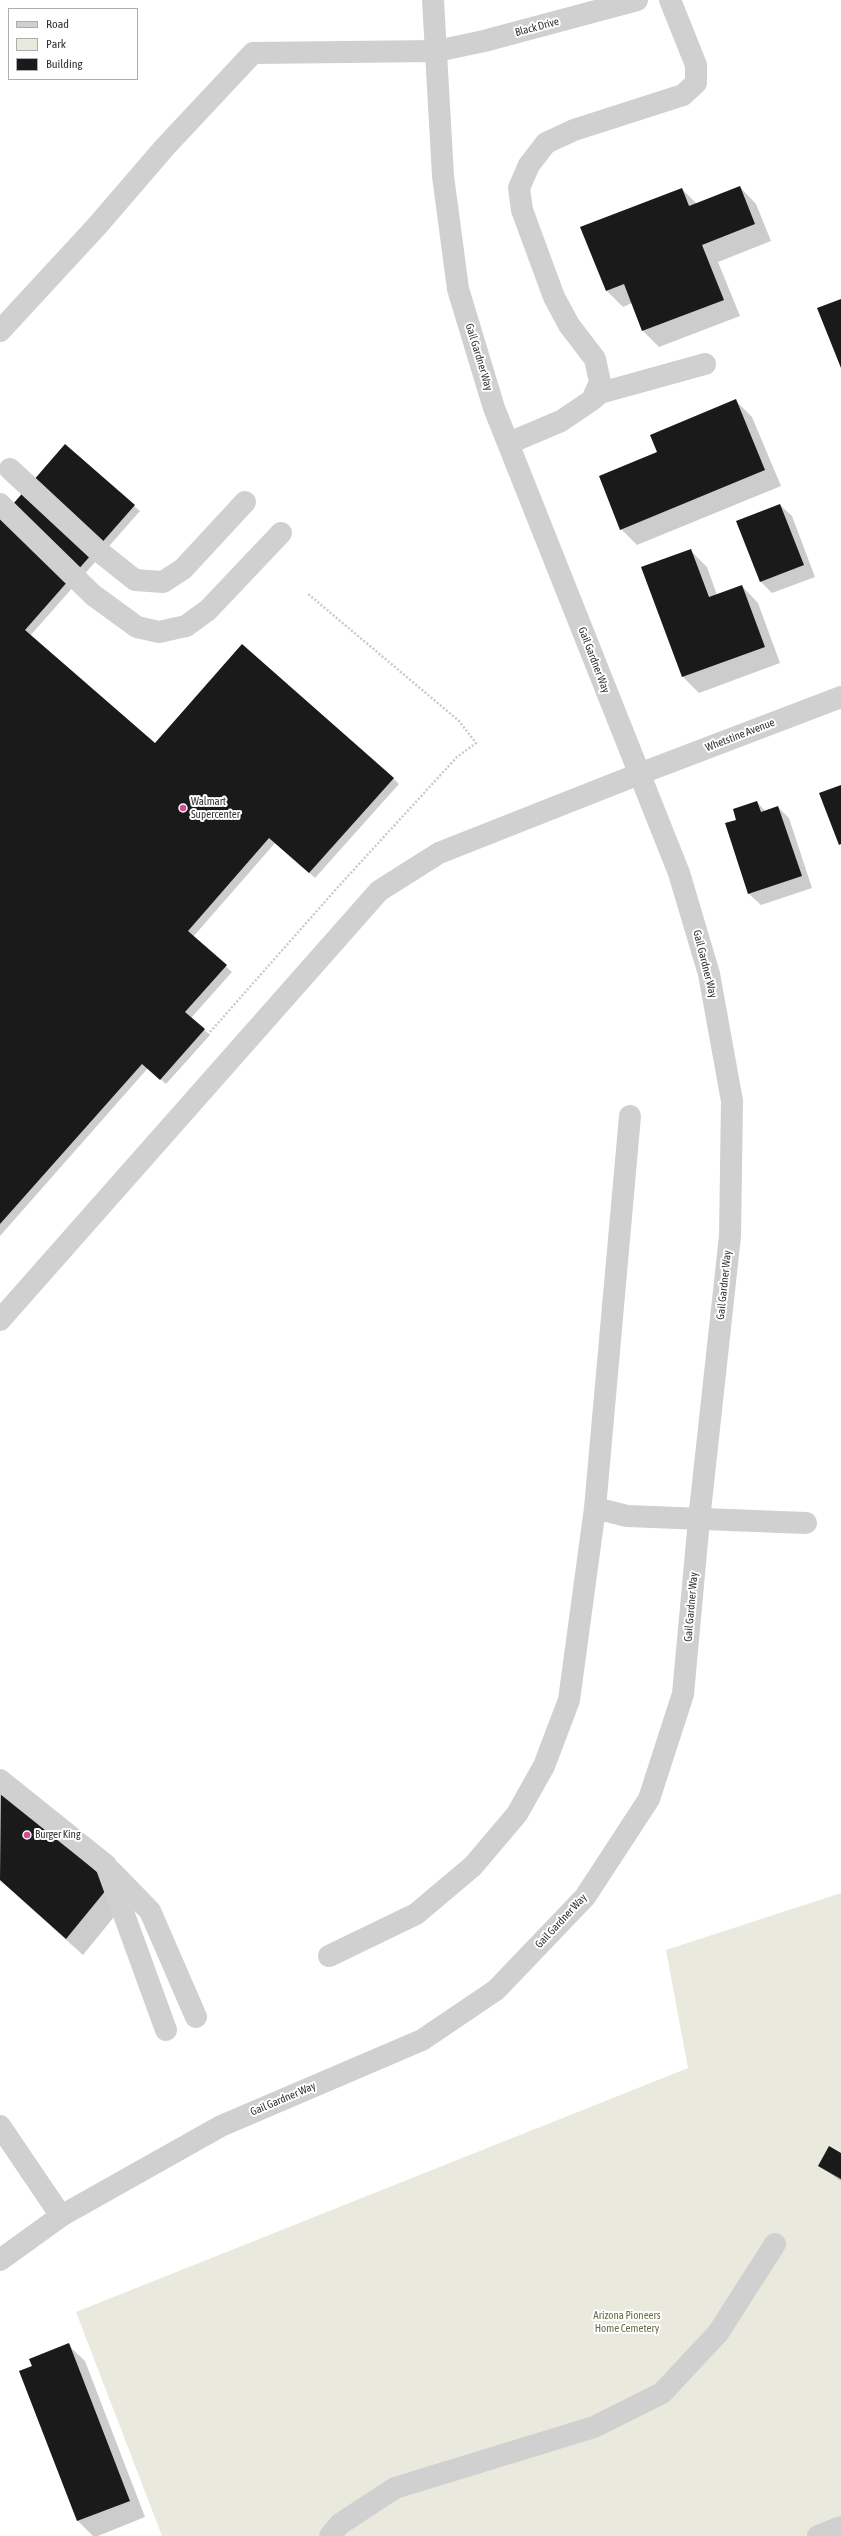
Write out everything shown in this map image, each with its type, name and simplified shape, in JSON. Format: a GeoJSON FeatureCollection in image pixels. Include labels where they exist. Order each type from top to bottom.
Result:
{"type":"FeatureCollection","features":[{"type":"Feature","properties":{"kind":"street","name":"Gail Gardner Way"},"geometry":{"type":"LineString","coordinates":[[0,2260],[61,2216],[221,2126],[422,2040],[496,1990],[585,1897],[649,1799],[683,1694],[699,1520],[730,1236],[732,1101],[709,974],[679,873],[494,408],[458,289],[443,176],[434,0]]}},
{"type":"Feature","properties":{"kind":"street","name":"Black Drive"},"geometry":{"type":"LineString","coordinates":[[0,332],[97,226],[165,146],[253,53],[437,51],[484,41],[637,0]]}},
{"type":"Feature","properties":{"kind":"street"},"geometry":{"type":"LineString","coordinates":[[592,400],[600,382],[595,358],[569,325],[554,297],[522,210],[520,188],[529,165],[546,143],[574,130],[683,95],[696,83],[696,65],[670,0]]}},
{"type":"Feature","properties":{"kind":"street"},"geometry":{"type":"LineString","coordinates":[[509,444],[561,422],[600,393],[705,364]]}},
{"type":"Feature","properties":{"kind":"street"},"geometry":{"type":"LineString","coordinates":[[10,469],[96,549],[135,580],[163,582],[183,569],[244,502]]}},
{"type":"Feature","properties":{"kind":"street"},"geometry":{"type":"LineString","coordinates":[[0,504],[94,595],[137,627],[159,632],[186,626],[208,610],[281,533]]}},
{"type":"Feature","properties":{"kind":"street","name":"Whetstine Avenue"},"geometry":{"type":"LineString","coordinates":[[0,1320],[379,891],[439,853],[639,774],[841,697]]}},
{"type":"Feature","properties":{"kind":"street"},"geometry":{"type":"LineString","coordinates":[[329,1956],[416,1914],[473,1866],[517,1814],[544,1766],[569,1700],[595,1508],[630,1116]]}},
{"type":"Feature","properties":{"kind":"street"},"geometry":{"type":"LineString","coordinates":[[595,1508],[627,1516],[806,1523]]}},
{"type":"Feature","properties":{"kind":"street"},"geometry":{"type":"LineString","coordinates":[[0,1780],[2,1779],[106,1865],[150,1911],[196,2016]]}},
{"type":"Feature","properties":{"kind":"street"},"geometry":{"type":"LineString","coordinates":[[106,1865],[166,2030]]}},
{"type":"Feature","properties":{"kind":"street"},"geometry":{"type":"LineString","coordinates":[[0,2126],[61,2216]]}},
{"type":"Feature","properties":{"kind":"street"},"geometry":{"type":"LineString","coordinates":[[330,2536],[340,2524],[395,2488],[594,2427],[662,2393],[718,2333],[775,2244]]}},
{"type":"Feature","properties":{"kind":"street"},"geometry":{"type":"LineString","coordinates":[[818,2536],[841,2527]]}},
{"type":"Feature","properties":{"kind":"path"},"geometry":{"type":"LineString","coordinates":[[169,1079],[338,887],[457,757],[476,743],[459,721],[307,593]]}},
{"type":"Feature","properties":{"kind":"green space","name":"Arizona Pioneers Home Cemetery"},"geometry":{"type":"Polygon","coordinates":[[[841,1893],[841,2536],[162,2536],[76,2312],[688,2068],[666,1950],[841,1893]]]}},
{"type":"Feature","properties":{"kind":"building"},"geometry":{"type":"Polygon","coordinates":[[[740,186],[755,224],[702,245],[724,300],[642,331],[624,284],[606,291],[580,227],[682,188],[689,206],[740,186]]]}},
{"type":"Feature","properties":{"kind":"building"},"geometry":{"type":"Polygon","coordinates":[[[841,299],[841,368],[817,308],[841,299]]]}},
{"type":"Feature","properties":{"kind":"building"},"geometry":{"type":"Polygon","coordinates":[[[736,399],[765,470],[620,530],[599,476],[657,452],[650,435],[736,399]]]}},
{"type":"Feature","properties":{"kind":"building","name":"Walmart Supercenter"},"geometry":{"type":"Polygon","coordinates":[[[65,444],[135,505],[25,630],[155,743],[242,644],[394,778],[309,873],[269,838],[188,931],[227,965],[185,1012],[205,1029],[160,1080],[142,1064],[0,1224],[0,519],[65,444]]]}},
{"type":"Feature","properties":{"kind":"building"},"geometry":{"type":"Polygon","coordinates":[[[780,504],[804,565],[760,582],[736,521],[780,504]]]}},
{"type":"Feature","properties":{"kind":"building"},"geometry":{"type":"Polygon","coordinates":[[[691,549],[709,597],[742,585],[765,647],[682,677],[641,567],[691,549]]]}},
{"type":"Feature","properties":{"kind":"building"},"geometry":{"type":"Polygon","coordinates":[[[841,785],[841,844],[839,845],[819,793],[841,785]]]}},
{"type":"Feature","properties":{"kind":"building"},"geometry":{"type":"Polygon","coordinates":[[[757,801],[761,812],[778,806],[802,876],[748,894],[725,823],[736,820],[733,809],[757,801]]]}},
{"type":"Feature","properties":{"kind":"building","name":"Burger King"},"geometry":{"type":"Polygon","coordinates":[[[1,1789],[111,1884],[66,1939],[0,1880],[1,1789]]]}},
{"type":"Feature","properties":{"kind":"building"},"geometry":{"type":"Polygon","coordinates":[[[829,2146],[841,2153],[841,2179],[818,2166],[829,2146]]]}},
{"type":"Feature","properties":{"kind":"building"},"geometry":{"type":"Polygon","coordinates":[[[69,2343],[130,2501],[77,2521],[19,2371],[32,2366],[29,2359],[69,2343]]]}},
{"type":"Feature","properties":{"kind":"place","name":"Walmart Supercenter"},"geometry":{"type":"Point","coordinates":[183,808]}},
{"type":"Feature","properties":{"kind":"place","name":"Burger King"},"geometry":{"type":"Point","coordinates":[27,1835]}}]}
